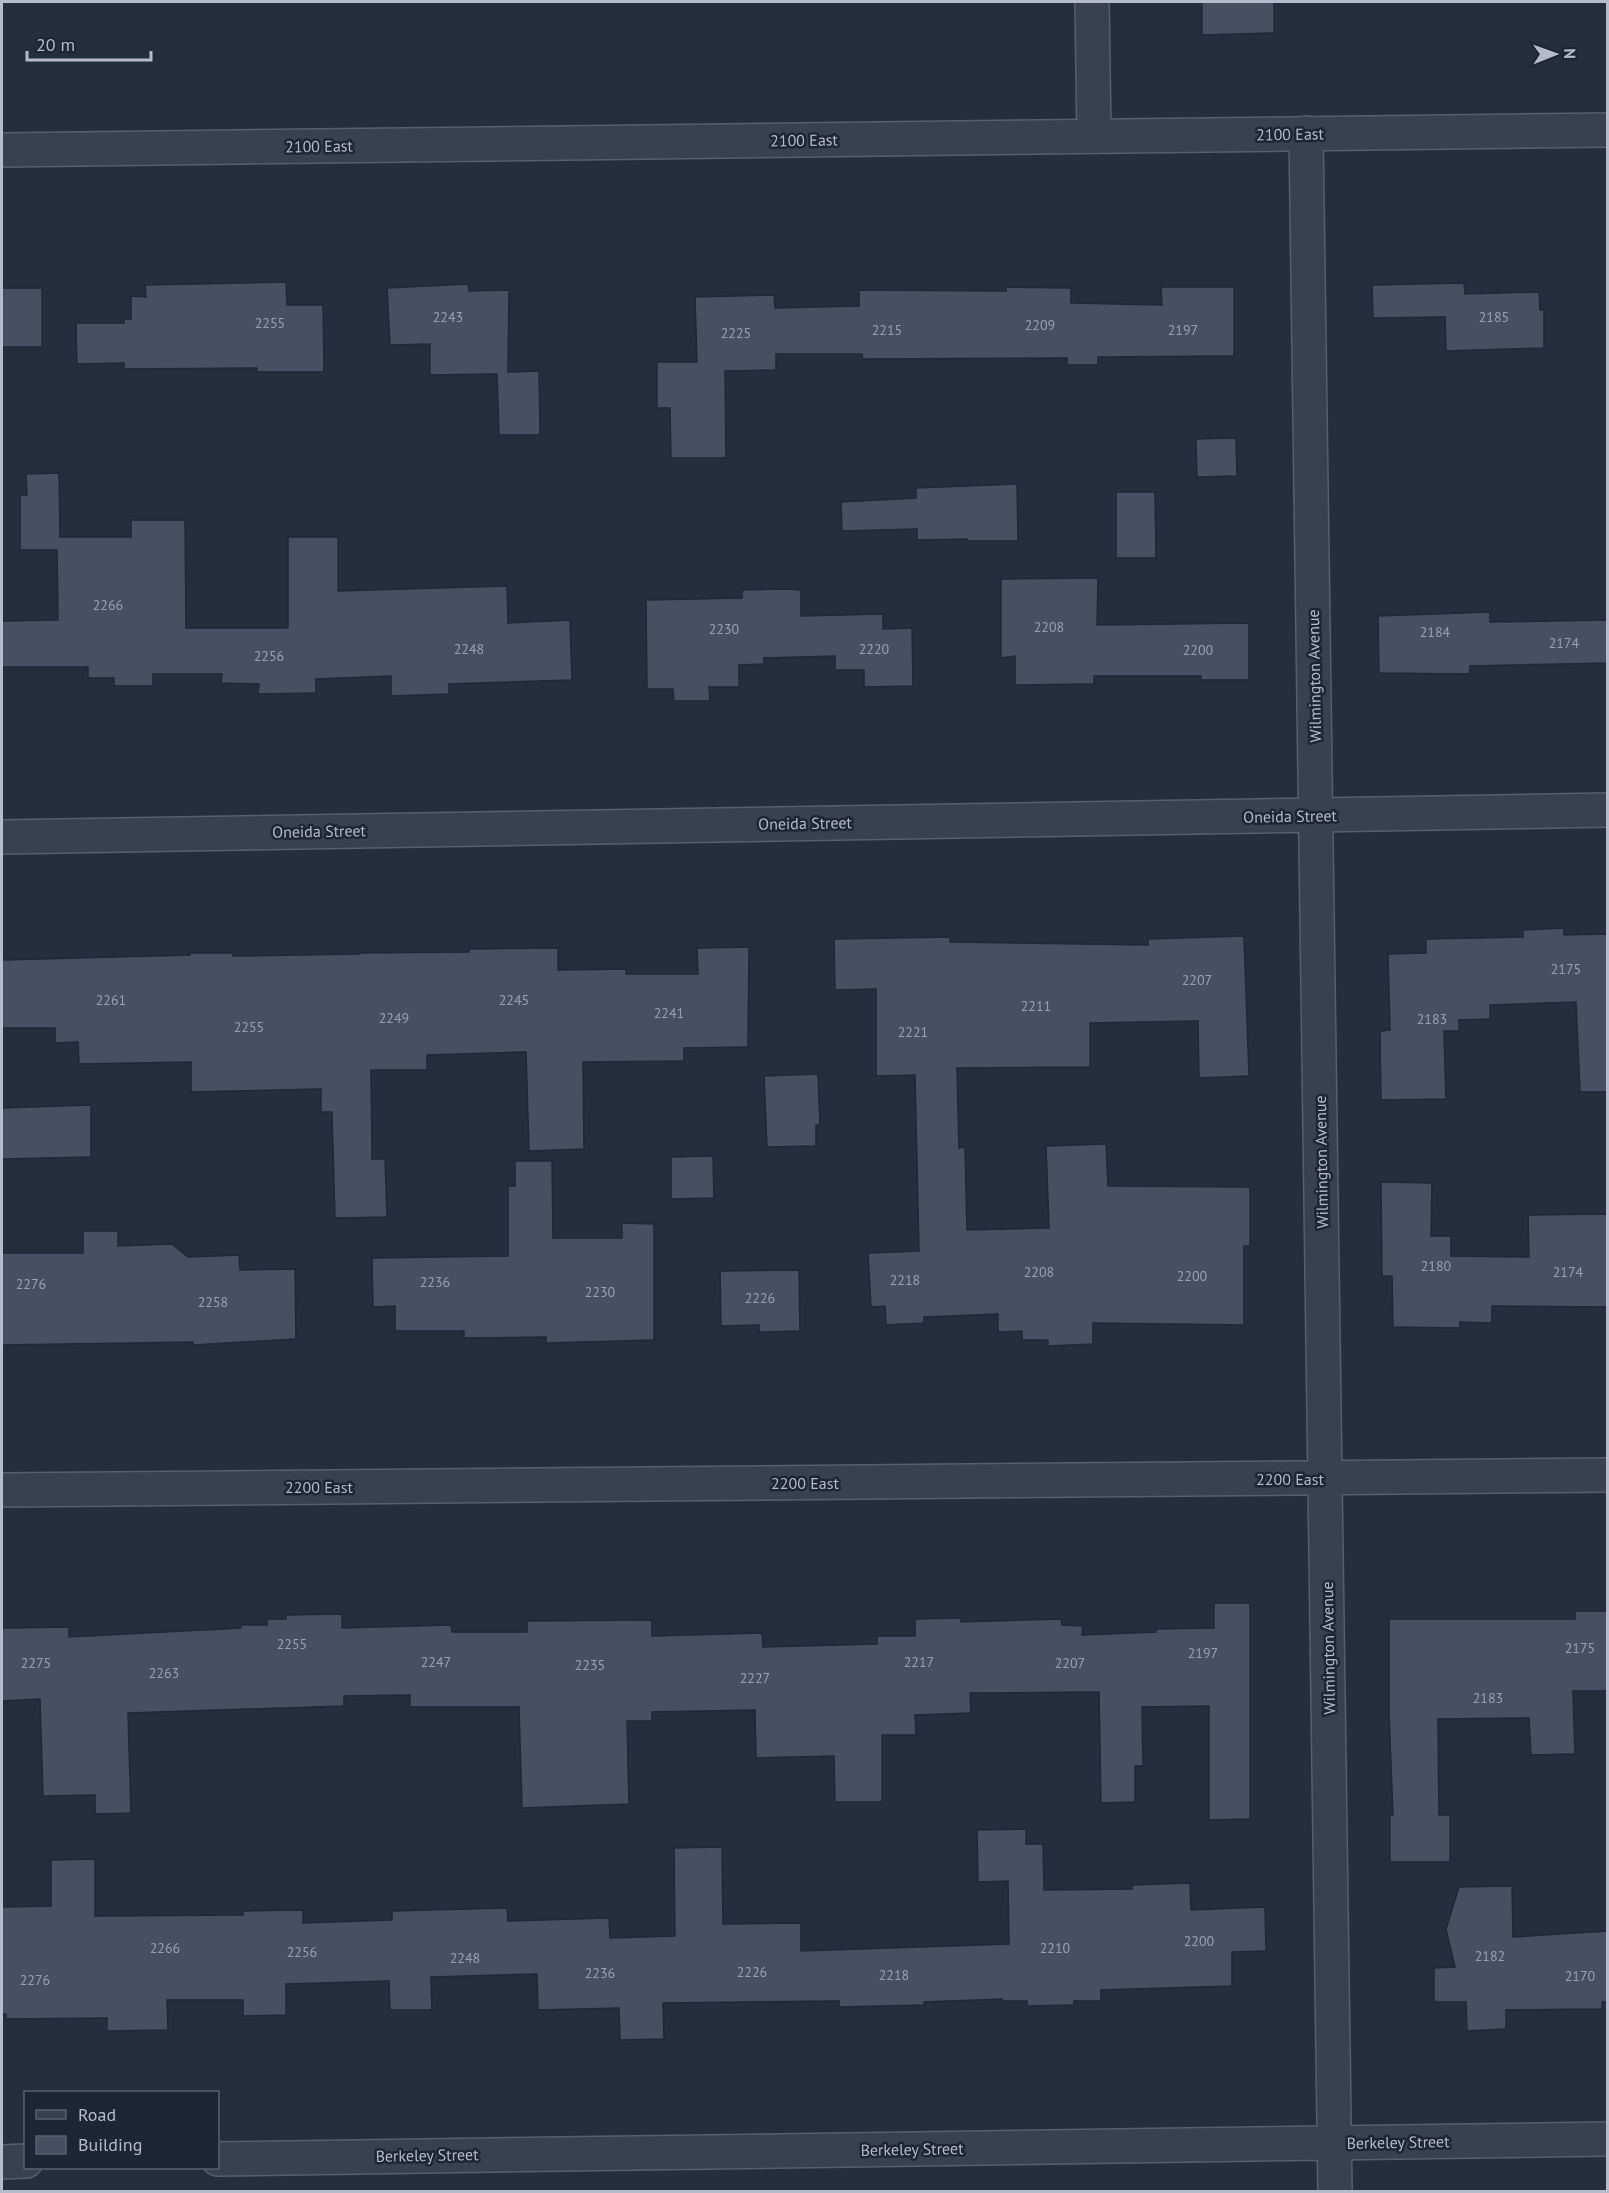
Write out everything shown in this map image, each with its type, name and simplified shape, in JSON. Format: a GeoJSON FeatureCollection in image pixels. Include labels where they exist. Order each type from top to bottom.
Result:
{"type":"FeatureCollection","features":[{"type":"Feature","properties":{"kind":"street"},"geometry":{"type":"LineString","coordinates":[[1092,2],[1094,136]]}},
{"type":"Feature","properties":{"kind":"street","name":"2100 East"},"geometry":{"type":"LineString","coordinates":[[2,150],[1608,130]]}},
{"type":"Feature","properties":{"kind":"street","name":"Wilmington Avenue"},"geometry":{"type":"LineString","coordinates":[[1306,133],[1335,2192]]}},
{"type":"Feature","properties":{"kind":"street","name":"Oneida Street"},"geometry":{"type":"LineString","coordinates":[[2,837],[1608,810]]}},
{"type":"Feature","properties":{"kind":"street","name":"2200 East"},"geometry":{"type":"LineString","coordinates":[[2,1490],[1608,1475]]}},
{"type":"Feature","properties":{"kind":"street","name":"Berkeley Street"},"geometry":{"type":"LineString","coordinates":[[219,2158],[1608,2139]]}},
{"type":"Feature","properties":{"kind":"street"},"geometry":{"type":"LineString","coordinates":[[2,2162],[24,2161]]}},
{"type":"Feature","properties":{"kind":"building"},"geometry":{"type":"Polygon","coordinates":[[[1202,2],[1274,2],[1274,33],[1202,35],[1202,2]]]}},
{"type":"Feature","properties":{"kind":"building"},"geometry":{"type":"Polygon","coordinates":[[[286,282],[287,305],[323,305],[324,372],[257,372],[257,368],[124,369],[124,363],[77,364],[76,323],[124,323],[124,319],[131,319],[131,296],[146,297],[145,285],[286,282]]]}},
{"type":"Feature","properties":{"kind":"building"},"geometry":{"type":"Polygon","coordinates":[[[1464,283],[1465,294],[1539,292],[1540,310],[1544,310],[1544,348],[1446,351],[1445,317],[1373,318],[1372,285],[1464,283]]]}},
{"type":"Feature","properties":{"kind":"building"},"geometry":{"type":"Polygon","coordinates":[[[468,284],[469,291],[509,290],[508,372],[539,371],[540,435],[499,435],[497,374],[430,375],[430,344],[390,345],[387,288],[468,284]]]}},
{"type":"Feature","properties":{"kind":"building"},"geometry":{"type":"Polygon","coordinates":[[[1006,287],[1071,288],[1071,303],[1162,305],[1161,287],[1234,287],[1234,356],[1098,357],[1098,365],[1067,365],[1067,358],[863,359],[862,354],[776,354],[776,370],[725,371],[726,458],[671,458],[670,408],[657,408],[657,362],[697,362],[695,297],[774,295],[775,308],[859,306],[859,290],[1006,291],[1006,287]]]}},
{"type":"Feature","properties":{"kind":"building"},"geometry":{"type":"Polygon","coordinates":[[[2,288],[42,288],[42,347],[2,347],[2,288]]]}},
{"type":"Feature","properties":{"kind":"building"},"geometry":{"type":"Polygon","coordinates":[[[1236,438],[1237,476],[1197,477],[1196,439],[1236,438]]]}},
{"type":"Feature","properties":{"kind":"building"},"geometry":{"type":"Polygon","coordinates":[[[59,473],[60,537],[131,537],[131,520],[185,520],[186,628],[288,628],[288,537],[338,537],[338,591],[507,586],[508,623],[570,620],[572,680],[449,684],[449,694],[391,696],[391,676],[316,679],[316,693],[258,694],[259,684],[221,683],[222,674],[153,674],[153,686],[114,686],[114,678],[88,678],[88,667],[2,667],[2,621],[58,620],[57,550],[20,550],[20,495],[27,495],[26,474],[59,473]]]}},
{"type":"Feature","properties":{"kind":"building"},"geometry":{"type":"Polygon","coordinates":[[[1017,484],[1018,541],[917,540],[917,529],[842,531],[841,502],[916,498],[916,488],[1017,484]]]}},
{"type":"Feature","properties":{"kind":"building"},"geometry":{"type":"Polygon","coordinates":[[[1116,492],[1155,492],[1156,558],[1116,558],[1116,492]]]}},
{"type":"Feature","properties":{"kind":"building"},"geometry":{"type":"Polygon","coordinates":[[[1098,578],[1097,625],[1249,623],[1249,680],[1201,680],[1201,676],[1094,676],[1094,684],[1015,685],[1015,656],[1001,658],[1001,579],[1098,578]]]}},
{"type":"Feature","properties":{"kind":"building"},"geometry":{"type":"Polygon","coordinates":[[[742,590],[801,590],[801,616],[883,614],[883,629],[912,628],[913,686],[864,687],[864,670],[835,670],[835,656],[764,658],[764,664],[739,665],[739,687],[709,687],[710,701],[674,701],[673,689],[647,689],[646,600],[742,598],[742,590]]]}},
{"type":"Feature","properties":{"kind":"building"},"geometry":{"type":"Polygon","coordinates":[[[1490,612],[1490,622],[1608,620],[1608,663],[1470,666],[1470,674],[1379,673],[1378,616],[1490,612]]]}},
{"type":"Feature","properties":{"kind":"building"},"geometry":{"type":"Polygon","coordinates":[[[1564,928],[1564,935],[1608,934],[1608,1092],[1580,1092],[1576,1002],[1490,1005],[1490,1019],[1459,1020],[1459,1031],[1444,1031],[1446,1099],[1381,1100],[1380,1031],[1390,1030],[1388,954],[1426,953],[1426,939],[1523,937],[1523,930],[1564,928]]]}},
{"type":"Feature","properties":{"kind":"building"},"geometry":{"type":"Polygon","coordinates":[[[1244,936],[1249,1076],[1199,1078],[1198,1021],[1090,1023],[1090,1067],[957,1068],[959,1148],[965,1147],[967,1230],[1049,1228],[1046,1146],[1106,1144],[1108,1186],[1250,1187],[1250,1246],[1244,1246],[1244,1325],[1093,1323],[1093,1344],[1048,1346],[1048,1340],[1022,1340],[1022,1331],[998,1332],[998,1314],[924,1317],[924,1323],[886,1325],[885,1306],[871,1307],[868,1253],[919,1251],[915,1075],[876,1076],[876,989],[835,990],[834,939],[950,937],[950,942],[1148,945],[1148,939],[1244,936]]]}},
{"type":"Feature","properties":{"kind":"building"},"geometry":{"type":"Polygon","coordinates":[[[749,947],[748,1047],[684,1048],[684,1061],[583,1062],[584,1149],[529,1151],[526,1052],[427,1055],[427,1070],[371,1070],[372,1159],[385,1159],[387,1217],[335,1218],[332,1112],[321,1112],[321,1089],[191,1092],[191,1062],[79,1064],[78,1042],[55,1043],[55,1028],[2,1028],[2,960],[190,955],[189,953],[233,953],[233,956],[469,952],[469,949],[558,948],[558,970],[626,969],[626,974],[698,974],[697,948],[749,947]]]}},
{"type":"Feature","properties":{"kind":"building"},"geometry":{"type":"Polygon","coordinates":[[[818,1074],[820,1124],[816,1125],[816,1146],[767,1147],[764,1076],[818,1074]]]}},
{"type":"Feature","properties":{"kind":"building"},"geometry":{"type":"Polygon","coordinates":[[[91,1105],[91,1157],[2,1159],[2,1108],[91,1105]]]}},
{"type":"Feature","properties":{"kind":"building"},"geometry":{"type":"Polygon","coordinates":[[[713,1156],[714,1198],[671,1199],[671,1157],[713,1156]]]}},
{"type":"Feature","properties":{"kind":"building"},"geometry":{"type":"Polygon","coordinates":[[[515,1161],[552,1161],[553,1238],[622,1238],[622,1223],[654,1224],[654,1340],[546,1343],[546,1337],[464,1338],[464,1331],[395,1331],[395,1306],[373,1307],[372,1258],[508,1256],[508,1186],[515,1186],[515,1161]]]}},
{"type":"Feature","properties":{"kind":"building"},"geometry":{"type":"Polygon","coordinates":[[[1381,1182],[1432,1183],[1431,1236],[1451,1236],[1451,1256],[1529,1257],[1528,1215],[1608,1214],[1608,1307],[1492,1306],[1492,1323],[1460,1322],[1460,1328],[1393,1327],[1392,1276],[1382,1276],[1381,1182]]]}},
{"type":"Feature","properties":{"kind":"building"},"geometry":{"type":"Polygon","coordinates":[[[83,1231],[118,1231],[118,1246],[172,1244],[188,1257],[239,1255],[240,1270],[295,1269],[296,1339],[193,1345],[193,1342],[2,1345],[2,1253],[83,1253],[83,1231]]]}},
{"type":"Feature","properties":{"kind":"building"},"geometry":{"type":"Polygon","coordinates":[[[799,1270],[800,1331],[759,1332],[759,1325],[721,1326],[720,1271],[799,1270]]]}},
{"type":"Feature","properties":{"kind":"building"},"geometry":{"type":"Polygon","coordinates":[[[1214,1603],[1250,1603],[1250,1819],[1209,1820],[1209,1706],[1142,1707],[1143,1766],[1135,1766],[1135,1802],[1101,1803],[1099,1692],[970,1693],[971,1713],[915,1715],[916,1735],[882,1735],[882,1802],[835,1802],[834,1756],[756,1758],[755,1710],[652,1712],[652,1721],[627,1721],[629,1804],[522,1808],[519,1707],[410,1707],[410,1695],[344,1696],[344,1706],[128,1713],[131,1813],[95,1814],[95,1795],[43,1796],[40,1699],[2,1701],[2,1628],[69,1627],[69,1637],[241,1628],[241,1625],[267,1625],[267,1619],[286,1619],[286,1615],[342,1614],[342,1628],[451,1625],[452,1632],[527,1632],[527,1621],[652,1620],[652,1636],[762,1633],[763,1647],[877,1644],[877,1636],[915,1636],[915,1619],[961,1618],[961,1622],[1061,1619],[1062,1625],[1083,1626],[1082,1635],[1156,1632],[1156,1629],[1214,1628],[1214,1603]]]}},
{"type":"Feature","properties":{"kind":"building"},"geometry":{"type":"Polygon","coordinates":[[[1575,1611],[1608,1611],[1608,1691],[1573,1691],[1575,1754],[1531,1755],[1529,1718],[1438,1719],[1439,1815],[1450,1815],[1450,1862],[1390,1862],[1390,1815],[1393,1815],[1389,1713],[1389,1619],[1575,1619],[1575,1611]]]}},
{"type":"Feature","properties":{"kind":"building"},"geometry":{"type":"Polygon","coordinates":[[[1026,1829],[1026,1844],[1043,1844],[1044,1890],[1132,1889],[1132,1885],[1190,1883],[1191,1910],[1265,1907],[1266,1951],[1232,1952],[1232,1986],[1101,1990],[1101,2001],[1074,2001],[1074,2005],[1027,2006],[1027,2001],[1002,2001],[1002,1999],[924,2002],[924,2005],[839,2007],[839,2001],[663,2003],[664,2039],[620,2040],[619,2008],[538,2010],[537,1974],[431,1977],[432,2010],[390,2010],[389,1981],[286,1984],[286,2015],[243,2016],[243,2000],[167,2000],[168,2030],[107,2031],[107,2018],[6,2019],[6,2014],[2,2014],[2,1907],[51,1906],[51,1860],[95,1859],[95,1916],[243,1915],[243,1911],[303,1910],[303,1923],[392,1920],[392,1911],[507,1908],[508,1921],[609,1918],[610,1938],[675,1936],[674,1848],[722,1847],[723,1924],[801,1923],[801,1951],[1009,1944],[1008,1881],[978,1882],[977,1830],[1026,1829]]]}},
{"type":"Feature","properties":{"kind":"building"},"geometry":{"type":"Polygon","coordinates":[[[1512,1886],[1513,1937],[1608,1931],[1608,2002],[1602,2002],[1602,2009],[1506,2010],[1506,2029],[1467,2031],[1466,2002],[1434,2002],[1434,1968],[1455,1967],[1446,1929],[1459,1887],[1512,1886]]]}}]}
